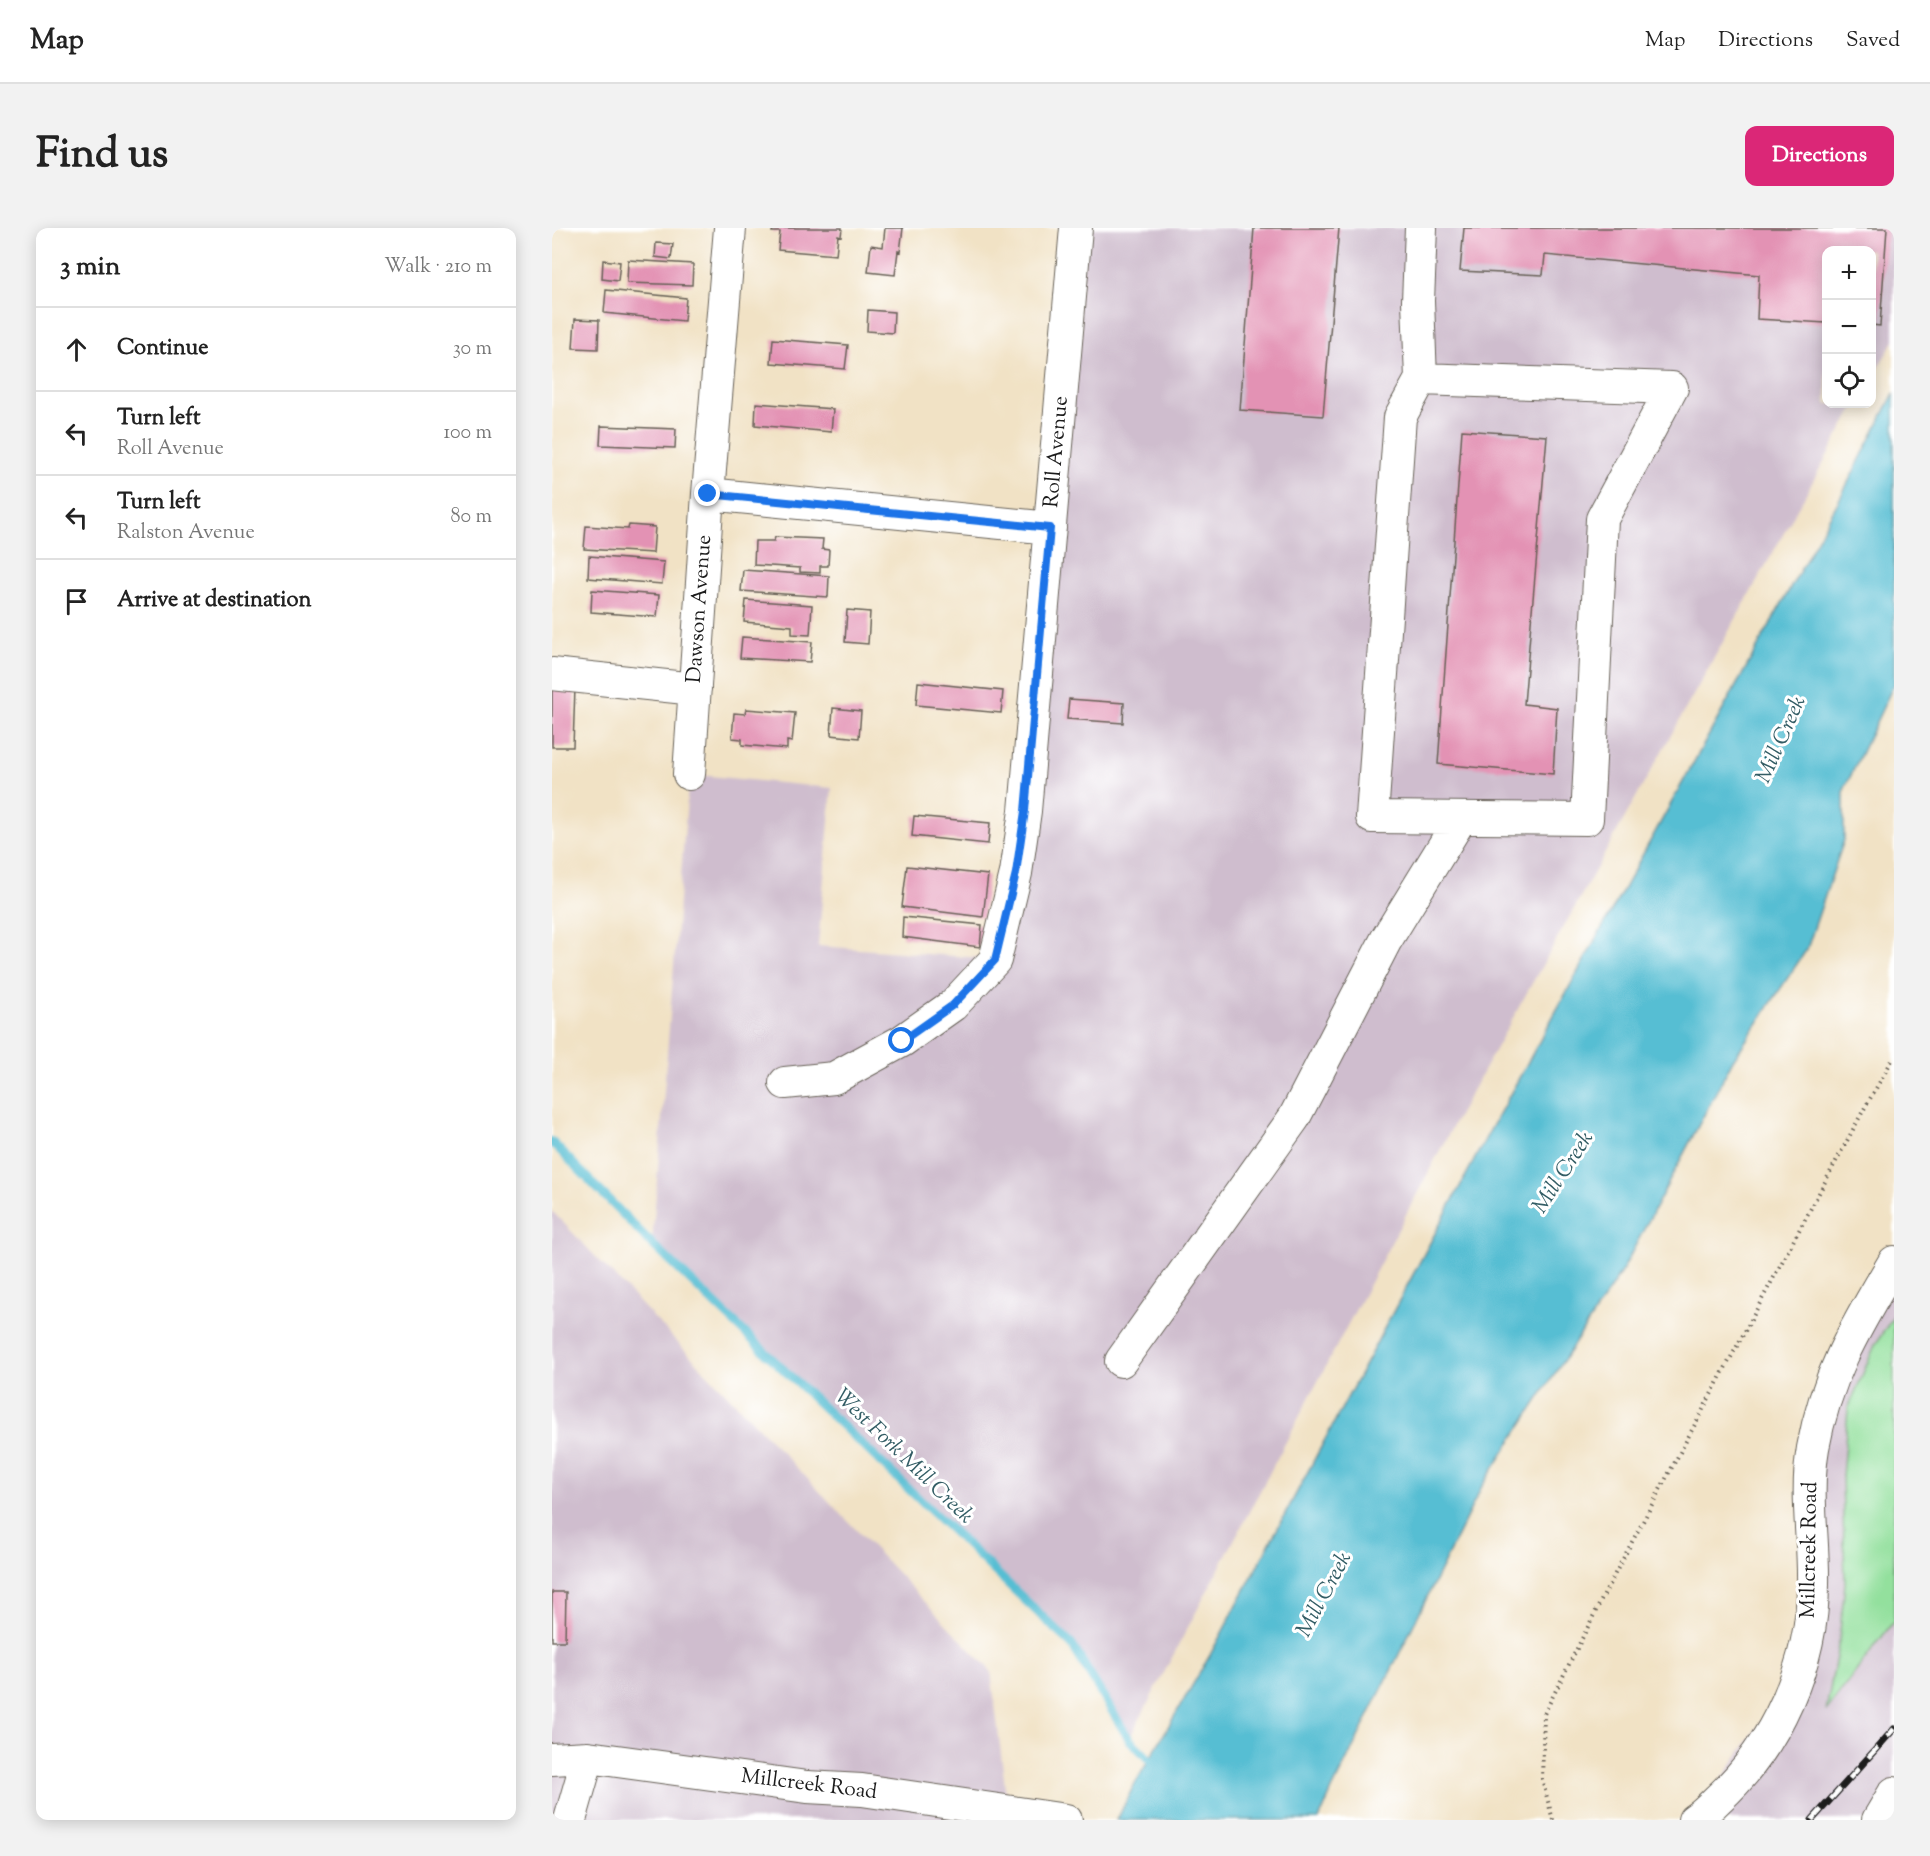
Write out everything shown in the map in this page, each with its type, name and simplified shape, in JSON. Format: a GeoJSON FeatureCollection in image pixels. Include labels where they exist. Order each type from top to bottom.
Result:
{"type":"FeatureCollection","features":[{"type":"Feature","properties":{"kind":"street","name":"Dawson Avenue"},"geometry":{"type":"LineString","coordinates":[[689,774],[708,494],[730,228]]}},
{"type":"Feature","properties":{"kind":"street","name":"Roll Avenue"},"geometry":{"type":"LineString","coordinates":[[785,1083],[834,1078],[902,1041],[953,1005],[995,960],[1016,873],[1025,811],[1076,228]]}},
{"type":"Feature","properties":{"kind":"street"},"geometry":{"type":"LineString","coordinates":[[1421,228],[1418,301],[1421,379],[1400,417],[1372,817],[1587,819],[1602,519],[1672,388],[1421,379]]}},
{"type":"Feature","properties":{"kind":"street"},"geometry":{"type":"LineString","coordinates":[[708,494],[1050,528]]}},
{"type":"Feature","properties":{"kind":"street"},"geometry":{"type":"LineString","coordinates":[[552,674],[695,689]]}},
{"type":"Feature","properties":{"kind":"street"},"geometry":{"type":"LineString","coordinates":[[1121,1361],[1293,1118],[1386,940],[1461,818]]}},
{"type":"Feature","properties":{"kind":"street","name":"Millcreek Road"},"geometry":{"type":"LineString","coordinates":[[1694,1820],[1728,1790],[1754,1760],[1782,1713],[1801,1664],[1810,1625],[1814,1585],[1809,1491],[1812,1450],[1821,1411],[1833,1372],[1851,1335],[1894,1262]]}},
{"type":"Feature","properties":{"kind":"street"},"geometry":{"type":"LineString","coordinates":[[570,1820],[588,1756]]}},
{"type":"Feature","properties":{"kind":"street","name":"Millcreek Road"},"geometry":{"type":"LineString","coordinates":[[552,1759],[588,1756],[807,1786],[862,1790],[1066,1820]]}},
{"type":"Feature","properties":{"kind":"street"},"geometry":{"type":"LineString","coordinates":[[1878,1820],[1894,1793]]}},
{"type":"Feature","properties":{"kind":"path"},"geometry":{"type":"LineString","coordinates":[[1553,1820],[1542,1779],[1544,1714],[1621,1562],[1894,1057]]}},
{"type":"Feature","properties":{"kind":"shaded area"},"geometry":{"type":"Polygon","coordinates":[[[1076,228],[1894,228],[1894,341],[1876,370],[1876,246],[1822,246],[1822,408],[1854,408],[1458,1116],[1129,1739],[1072,1645],[652,1244],[689,774],[832,788],[818,946],[995,959],[1076,228]]]}},
{"type":"Feature","properties":{"kind":"shaded area"},"geometry":{"type":"Polygon","coordinates":[[[552,1211],[991,1671],[1008,1812],[1006,1820],[552,1820],[552,1211]]]}},
{"type":"Feature","properties":{"kind":"shaded area"},"geometry":{"type":"Polygon","coordinates":[[[1894,1262],[1894,1820],[1694,1820],[1801,1664],[1812,1450],[1894,1262]]]}},
{"type":"Feature","properties":{"kind":"green space"},"geometry":{"type":"Polygon","coordinates":[[[1894,1315],[1894,1621],[1826,1711],[1839,1641],[1845,1583],[1842,1476],[1848,1409],[1875,1345],[1894,1315]]]}},
{"type":"Feature","properties":{"kind":"water","name":"Mill Creek"},"geometry":{"type":"Polygon","coordinates":[[[1894,393],[1894,684],[1844,790],[1844,840],[1807,949],[1733,1060],[1623,1269],[1482,1486],[1319,1820],[1117,1820],[1133,1787],[1209,1657],[1488,1134],[1839,500],[1894,393]]]}},
{"type":"Feature","properties":{"kind":"building"},"geometry":{"type":"Polygon","coordinates":[[[773,228],[842,228],[841,236],[838,235],[836,255],[778,250],[780,232],[772,232],[773,228]]]}},
{"type":"Feature","properties":{"kind":"building"},"geometry":{"type":"Polygon","coordinates":[[[885,228],[903,228],[895,275],[868,272],[871,245],[883,247],[885,228]]]}},
{"type":"Feature","properties":{"kind":"building"},"geometry":{"type":"Polygon","coordinates":[[[1254,228],[1339,228],[1323,416],[1240,410],[1254,228]]]}},
{"type":"Feature","properties":{"kind":"building"},"geometry":{"type":"Polygon","coordinates":[[[1464,228],[1887,228],[1880,326],[1876,326],[1876,246],[1822,246],[1822,323],[1757,319],[1759,275],[1545,255],[1543,275],[1460,271],[1464,228]]]}},
{"type":"Feature","properties":{"kind":"building"},"geometry":{"type":"Polygon","coordinates":[[[656,243],[673,244],[671,259],[655,257],[656,243]]]}},
{"type":"Feature","properties":{"kind":"building"},"geometry":{"type":"Polygon","coordinates":[[[603,260],[620,262],[618,281],[602,279],[603,260]]]}},
{"type":"Feature","properties":{"kind":"building"},"geometry":{"type":"Polygon","coordinates":[[[628,260],[693,264],[692,285],[627,283],[628,260]]]}},
{"type":"Feature","properties":{"kind":"building"},"geometry":{"type":"Polygon","coordinates":[[[606,290],[686,298],[684,321],[604,313],[606,290]]]}},
{"type":"Feature","properties":{"kind":"building"},"geometry":{"type":"Polygon","coordinates":[[[868,310],[894,312],[893,333],[867,331],[868,310]]]}},
{"type":"Feature","properties":{"kind":"building"},"geometry":{"type":"Polygon","coordinates":[[[575,319],[599,320],[598,349],[573,348],[575,319]]]}},
{"type":"Feature","properties":{"kind":"building"},"geometry":{"type":"Polygon","coordinates":[[[773,339],[848,345],[845,369],[771,363],[773,339]]]}},
{"type":"Feature","properties":{"kind":"building"},"geometry":{"type":"Polygon","coordinates":[[[756,403],[833,409],[831,432],[755,425],[756,403]]]}},
{"type":"Feature","properties":{"kind":"building"},"geometry":{"type":"Polygon","coordinates":[[[601,426],[676,429],[675,448],[600,445],[601,426]]]}},
{"type":"Feature","properties":{"kind":"building"},"geometry":{"type":"Polygon","coordinates":[[[1462,430],[1547,436],[1524,704],[1557,708],[1553,774],[1438,764],[1462,430]]]}},
{"type":"Feature","properties":{"kind":"building"},"geometry":{"type":"Polygon","coordinates":[[[629,525],[655,527],[653,553],[584,549],[586,526],[628,529],[629,525]]]}},
{"type":"Feature","properties":{"kind":"building"},"geometry":{"type":"Polygon","coordinates":[[[775,537],[823,539],[822,549],[829,550],[828,566],[820,566],[820,573],[800,572],[800,568],[754,565],[755,541],[774,541],[775,537]]]}},
{"type":"Feature","properties":{"kind":"building"},"geometry":{"type":"Polygon","coordinates":[[[589,556],[664,562],[662,584],[588,578],[589,556]]]}},
{"type":"Feature","properties":{"kind":"building"},"geometry":{"type":"Polygon","coordinates":[[[743,570],[829,576],[828,597],[741,591],[743,570]]]}},
{"type":"Feature","properties":{"kind":"building"},"geometry":{"type":"Polygon","coordinates":[[[592,590],[659,595],[657,617],[591,612],[592,590]]]}},
{"type":"Feature","properties":{"kind":"building"},"geometry":{"type":"Polygon","coordinates":[[[746,600],[812,605],[810,635],[792,634],[792,626],[744,622],[746,600]]]}},
{"type":"Feature","properties":{"kind":"building"},"geometry":{"type":"Polygon","coordinates":[[[847,610],[870,612],[868,644],[845,642],[847,610]]]}},
{"type":"Feature","properties":{"kind":"building"},"geometry":{"type":"Polygon","coordinates":[[[742,637],[812,642],[810,662],[740,658],[742,637]]]}},
{"type":"Feature","properties":{"kind":"building"},"geometry":{"type":"Polygon","coordinates":[[[918,682],[1003,691],[1001,713],[916,705],[918,682]]]}},
{"type":"Feature","properties":{"kind":"building"},"geometry":{"type":"Polygon","coordinates":[[[552,686],[575,687],[573,747],[552,747],[552,686]]]}},
{"type":"Feature","properties":{"kind":"building"},"geometry":{"type":"Polygon","coordinates":[[[1069,699],[1124,703],[1123,723],[1067,719],[1069,699]]]}},
{"type":"Feature","properties":{"kind":"building"},"geometry":{"type":"Polygon","coordinates":[[[833,708],[861,711],[859,738],[831,735],[833,708]]]}},
{"type":"Feature","properties":{"kind":"building"},"geometry":{"type":"Polygon","coordinates":[[[746,709],[795,713],[792,742],[787,741],[787,749],[742,745],[742,739],[732,738],[734,713],[745,714],[746,709]]]}},
{"type":"Feature","properties":{"kind":"building"},"geometry":{"type":"Polygon","coordinates":[[[914,816],[990,823],[988,844],[912,836],[914,816]]]}},
{"type":"Feature","properties":{"kind":"building"},"geometry":{"type":"Polygon","coordinates":[[[907,866],[988,875],[983,917],[902,907],[907,866]]]}},
{"type":"Feature","properties":{"kind":"building"},"geometry":{"type":"Polygon","coordinates":[[[903,917],[982,925],[980,947],[902,937],[903,917]]]}},
{"type":"Feature","properties":{"kind":"building"},"geometry":{"type":"Polygon","coordinates":[[[552,1592],[566,1592],[565,1641],[552,1641],[552,1592]]]}},
{"type":"Feature","properties":{"kind":"waterway","name":"West Fork Mill Creek"},"geometry":{"type":"LineString","coordinates":[[552,1142],[652,1244],[1072,1645],[1129,1739],[1157,1767]]}},
{"type":"Feature","properties":{"kind":"railway"},"geometry":{"type":"LineString","coordinates":[[1812,1820],[1894,1729]]}},
{"type":"Feature","properties":{"kind":"route"},"geometry":{"type":"LineString","coordinates":[[708,494],[1050,528],[1025,811],[1016,873],[995,960],[953,1005],[902,1041]]}}]}
